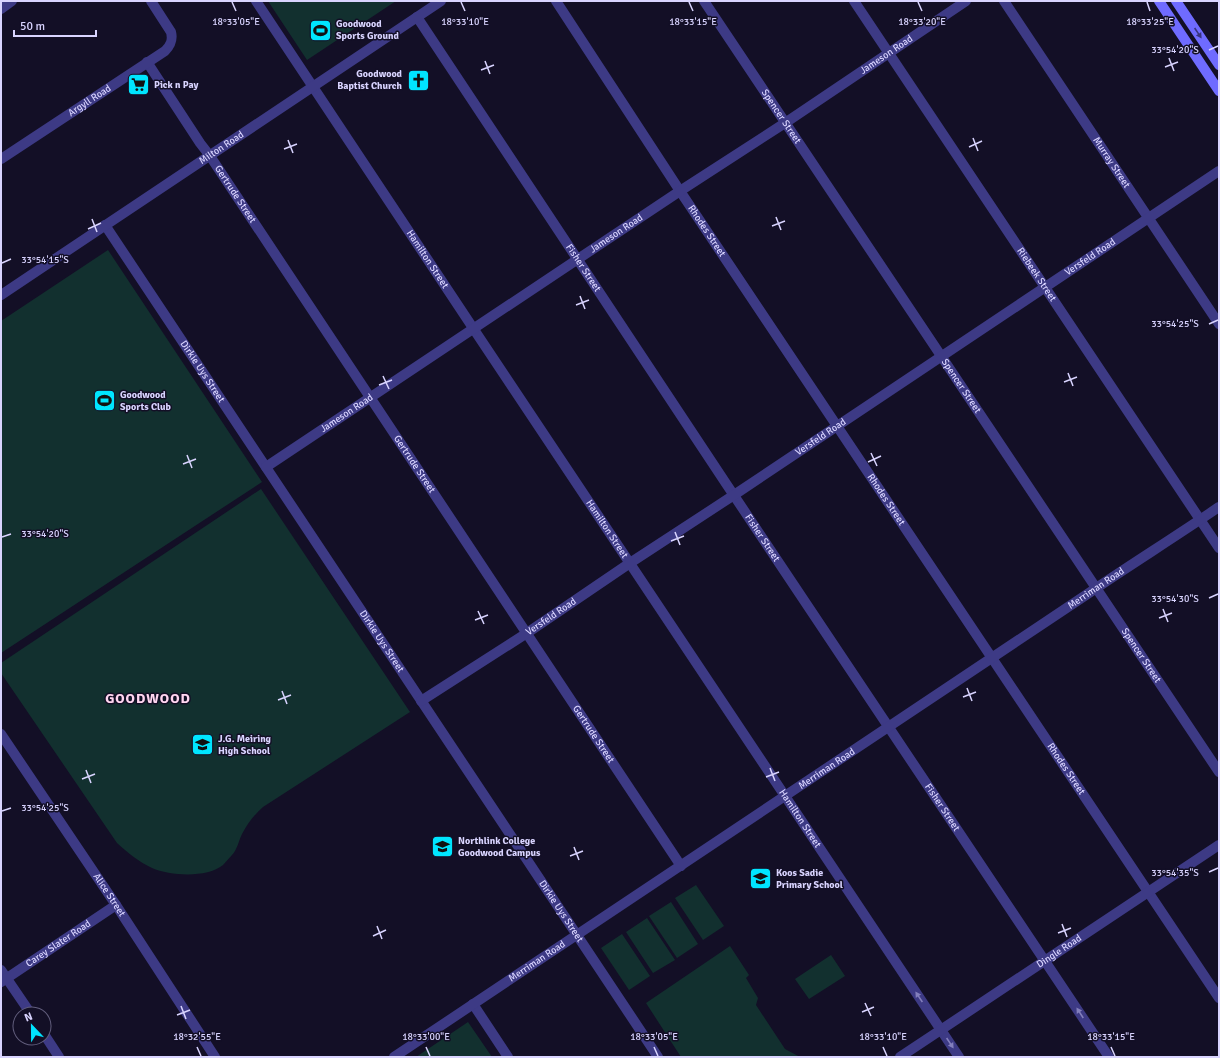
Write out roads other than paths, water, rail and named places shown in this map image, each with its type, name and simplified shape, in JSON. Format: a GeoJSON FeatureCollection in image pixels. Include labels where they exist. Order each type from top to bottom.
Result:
{"type":"FeatureCollection","features":[{"type":"Feature","properties":{"kind":"main road"},"geometry":{"type":"LineString","coordinates":[[1160,1],[1219,91]]}},
{"type":"Feature","properties":{"kind":"main road"},"geometry":{"type":"LineString","coordinates":[[1176,1],[1219,65]]}},
{"type":"Feature","properties":{"kind":"street"},"geometry":{"type":"LineString","coordinates":[[1,9],[12,1]]}},
{"type":"Feature","properties":{"kind":"street","name":"Argyll Road"},"geometry":{"type":"LineString","coordinates":[[1,159],[165,51],[171,44],[172,37],[169,28],[151,1]]}},
{"type":"Feature","properties":{"kind":"street","name":"Hamilton Street"},"geometry":{"type":"LineString","coordinates":[[256,1],[959,1057]]}},
{"type":"Feature","properties":{"kind":"street","name":"Milton Road"},"geometry":{"type":"LineString","coordinates":[[1,295],[441,1]]}},
{"type":"Feature","properties":{"kind":"street","name":"Rhodes Street"},"geometry":{"type":"LineString","coordinates":[[556,1],[680,190],[1219,998]]}},
{"type":"Feature","properties":{"kind":"street","name":"Spencer Street"},"geometry":{"type":"LineString","coordinates":[[704,1],[1219,772]]}},
{"type":"Feature","properties":{"kind":"street","name":"Riebeek Street"},"geometry":{"type":"LineString","coordinates":[[854,1],[1219,548]]}},
{"type":"Feature","properties":{"kind":"street","name":"Jameson Road"},"geometry":{"type":"LineString","coordinates":[[266,467],[966,1]]}},
{"type":"Feature","properties":{"kind":"street","name":"Murray Street"},"geometry":{"type":"LineString","coordinates":[[1004,1],[1219,324]]}},
{"type":"Feature","properties":{"kind":"street","name":"Fisher Street"},"geometry":{"type":"LineString","coordinates":[[417,17],[1109,1057]]}},
{"type":"Feature","properties":{"kind":"street","name":"Gertrude Street"},"geometry":{"type":"LineString","coordinates":[[147,62],[371,397],[681,866]]}},
{"type":"Feature","properties":{"kind":"street","name":"Versfeld Road"},"geometry":{"type":"LineString","coordinates":[[421,701],[527,633],[630,562],[734,495],[1219,171]]}},
{"type":"Feature","properties":{"kind":"street","name":"Dirkie Uys Street"},"geometry":{"type":"LineString","coordinates":[[105,225],[658,1057]]}},
{"type":"Feature","properties":{"kind":"street","name":"Merriman Road"},"geometry":{"type":"LineString","coordinates":[[394,1057],[1219,507]]}},
{"type":"Feature","properties":{"kind":"street","name":"Alice Street"},"geometry":{"type":"LineString","coordinates":[[1,734],[116,905],[215,1057]]}},
{"type":"Feature","properties":{"kind":"street","name":"Dingle Road"},"geometry":{"type":"LineString","coordinates":[[900,1057],[1219,845]]}},
{"type":"Feature","properties":{"kind":"street","name":"Carey Slater Road"},"geometry":{"type":"LineString","coordinates":[[3,977],[116,905]]}},
{"type":"Feature","properties":{"kind":"street"},"geometry":{"type":"LineString","coordinates":[[3,977],[25,1006]]}},
{"type":"Feature","properties":{"kind":"street"},"geometry":{"type":"LineString","coordinates":[[473,1004],[508,1057]]}},
{"type":"Feature","properties":{"kind":"street"},"geometry":{"type":"LineString","coordinates":[[52,1046],[59,1057]]}},
{"type":"Feature","properties":{"kind":"place","name":"Goodwood Sports Ground"},"geometry":{"type":"Point","coordinates":[320,30]}},
{"type":"Feature","properties":{"kind":"place","name":"Goodwood Baptist Church"},"geometry":{"type":"Point","coordinates":[418,80]}},
{"type":"Feature","properties":{"kind":"place","name":"Pick n Pay"},"geometry":{"type":"Point","coordinates":[138,85]}},
{"type":"Feature","properties":{"kind":"place","name":"Goodwood Sports Club"},"geometry":{"type":"Point","coordinates":[105,401]}},
{"type":"Feature","properties":{"kind":"place","name":"J.G. Meiring High School"},"geometry":{"type":"Point","coordinates":[202,745]}},
{"type":"Feature","properties":{"kind":"place","name":"Northlink College Goodwood Campus"},"geometry":{"type":"Point","coordinates":[443,847]}},
{"type":"Feature","properties":{"kind":"place","name":"Koos Sadie Primary School"},"geometry":{"type":"Point","coordinates":[760,879]}},
{"type":"Feature","properties":{"kind":"district","name":"GOODWOOD"},"geometry":{"type":"Point","coordinates":[148,698]}}]}
